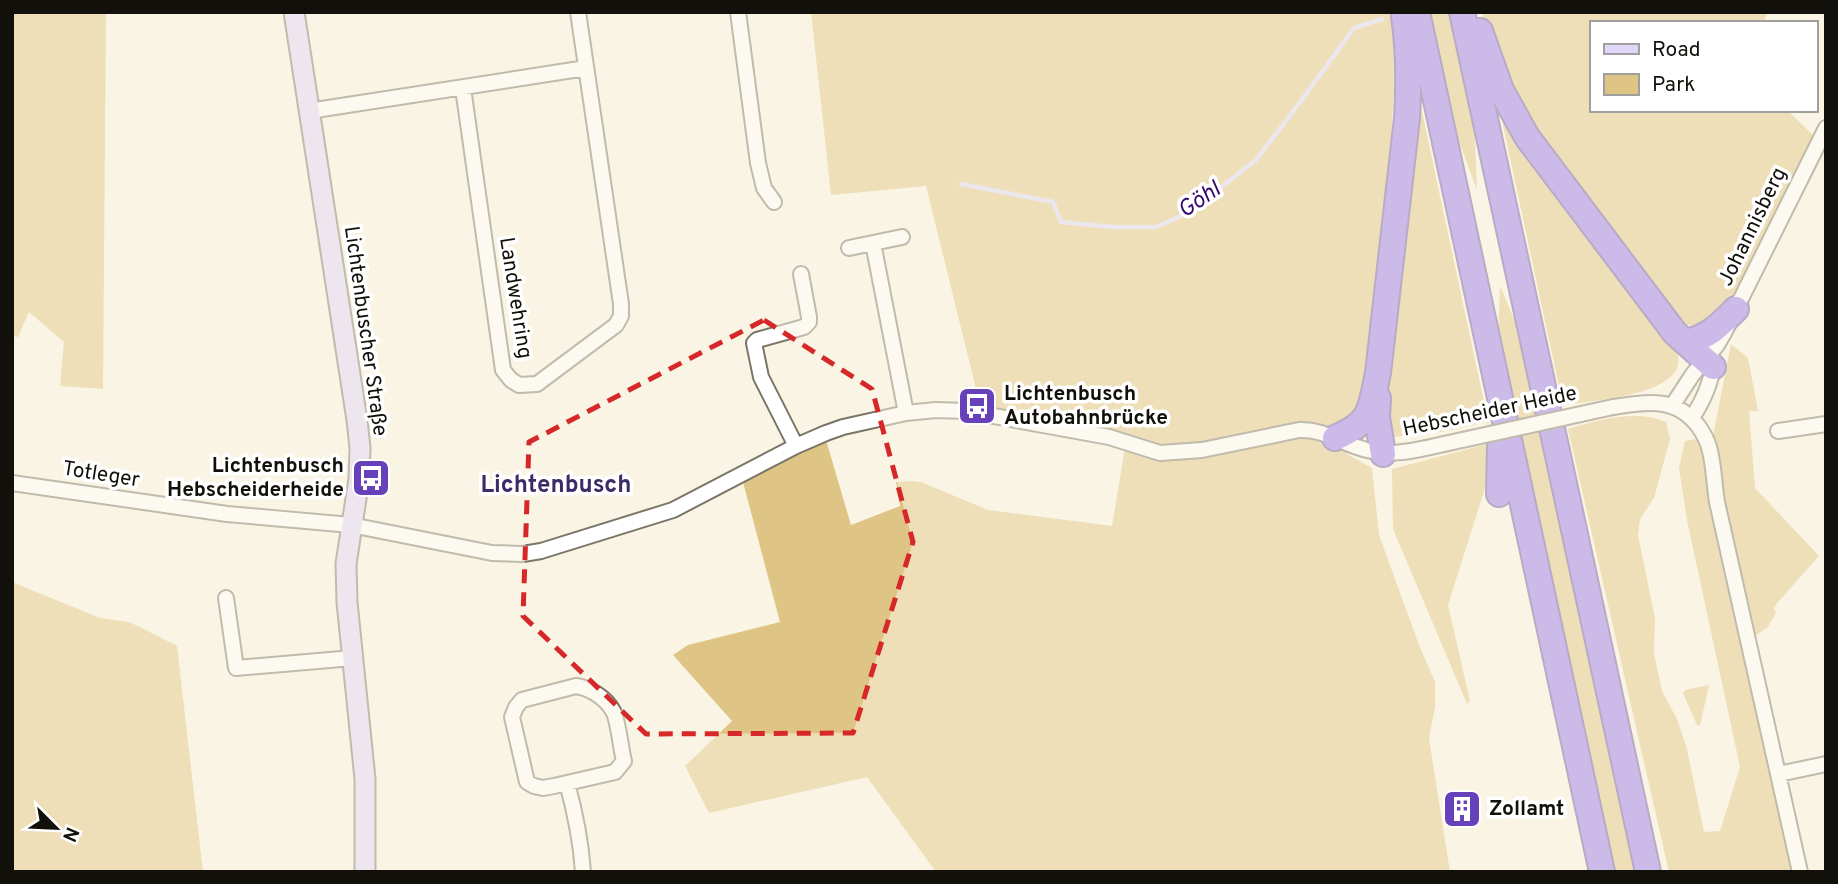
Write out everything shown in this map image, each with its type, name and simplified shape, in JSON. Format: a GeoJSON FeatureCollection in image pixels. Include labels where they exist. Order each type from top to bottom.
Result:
{"type":"FeatureCollection","features":[{"type":"Feature","properties":{"kind":"highway"},"geometry":{"type":"LineString","coordinates":[[1383,454],[1377,417],[1378,373],[1409,87],[1403,12]]}},
{"type":"Feature","properties":{"kind":"highway"},"geometry":{"type":"LineString","coordinates":[[1417,12],[1602,872]]}},
{"type":"Feature","properties":{"kind":"highway"},"geometry":{"type":"LineString","coordinates":[[1462,12],[1648,872]]}},
{"type":"Feature","properties":{"kind":"highway"},"geometry":{"type":"LineString","coordinates":[[1469,12],[1479,29],[1506,99],[1527,137],[1675,333],[1685,342],[1712,357]]}},
{"type":"Feature","properties":{"kind":"highway"},"geometry":{"type":"LineString","coordinates":[[1685,342],[1709,334],[1736,309]]}},
{"type":"Feature","properties":{"kind":"highway"},"geometry":{"type":"LineString","coordinates":[[1335,438],[1361,424],[1367,417],[1378,373]]}},
{"type":"Feature","properties":{"kind":"highway"},"geometry":{"type":"LineString","coordinates":[[1499,495],[1501,406]]}},
{"type":"Feature","properties":{"kind":"street","name":"Lichtenbuscher Straße"},"geometry":{"type":"LineString","coordinates":[[294,12],[357,420],[359,479],[346,564],[366,779],[365,872]]}},
{"type":"Feature","properties":{"kind":"street"},"geometry":{"type":"LineString","coordinates":[[738,12],[758,163],[764,188],[774,202]]}},
{"type":"Feature","properties":{"kind":"street","name":"Landwehring"},"geometry":{"type":"LineString","coordinates":[[463,88],[503,370],[519,385],[537,384],[615,325],[621,316],[586,68],[581,13]]}},
{"type":"Feature","properties":{"kind":"street"},"geometry":{"type":"LineString","coordinates":[[309,111],[586,68]]}},
{"type":"Feature","properties":{"kind":"street","name":"Johannisberg"},"geometry":{"type":"LineString","coordinates":[[1692,418],[1705,397],[1712,357],[1826,128]]}},
{"type":"Feature","properties":{"kind":"street"},"geometry":{"type":"LineString","coordinates":[[849,248],[902,237]]}},
{"type":"Feature","properties":{"kind":"street"},"geometry":{"type":"LineString","coordinates":[[873,243],[906,413]]}},
{"type":"Feature","properties":{"kind":"street"},"geometry":{"type":"LineString","coordinates":[[796,446],[761,377],[754,343],[809,323],[801,274]]}},
{"type":"Feature","properties":{"kind":"street","name":"Johannisberg"},"geometry":{"type":"LineString","coordinates":[[1672,406],[1693,374],[1712,357]]}},
{"type":"Feature","properties":{"kind":"street","name":"Hebscheider Heide"},"geometry":{"type":"LineString","coordinates":[[351,525],[492,553],[532,552],[673,510],[796,446],[843,428],[906,413],[936,410],[965,411],[1109,437],[1160,453],[1202,450],[1299,430],[1317,431],[1358,448],[1383,454],[1411,452],[1643,402],[1672,406]]}},
{"type":"Feature","properties":{"kind":"street"},"geometry":{"type":"LineString","coordinates":[[1672,406],[1683,410],[1692,418],[1705,436],[1709,447],[1717,502],[1800,872]]}},
{"type":"Feature","properties":{"kind":"street"},"geometry":{"type":"LineString","coordinates":[[1778,431],[1826,424]]}},
{"type":"Feature","properties":{"kind":"street","name":"Totleger"},"geometry":{"type":"LineString","coordinates":[[12,483],[227,514],[351,525]]}},
{"type":"Feature","properties":{"kind":"street"},"geometry":{"type":"LineString","coordinates":[[226,598],[236,668],[353,658]]}},
{"type":"Feature","properties":{"kind":"street"},"geometry":{"type":"LineString","coordinates":[[576,686],[584,687],[594,691],[614,711],[624,761],[615,772],[567,783],[543,788],[527,782],[512,717],[522,700],[576,686]]}},
{"type":"Feature","properties":{"kind":"street"},"geometry":{"type":"LineString","coordinates":[[1779,774],[1826,764]]}},
{"type":"Feature","properties":{"kind":"street"},"geometry":{"type":"LineString","coordinates":[[567,783],[583,872]]}},
{"type":"Feature","properties":{"kind":"highlighted area"},"geometry":{"type":"Polygon","coordinates":[[[764,320],[872,389],[913,542],[853,733],[646,734],[523,616],[529,442],[764,320]]]}},
{"type":"Feature","properties":{"kind":"green space"},"geometry":{"type":"Polygon","coordinates":[[[12,12],[106,12],[103,389],[60,386],[64,342],[29,312],[18,337],[12,336],[12,12]]]}},
{"type":"Feature","properties":{"kind":"green space"},"geometry":{"type":"Polygon","coordinates":[[[811,12],[1393,12],[1394,93],[1367,398],[1347,424],[1347,454],[1372,468],[1379,535],[1435,682],[1435,707],[1429,738],[1450,872],[936,872],[867,777],[709,813],[685,766],[732,721],[673,655],[688,645],[780,622],[743,482],[826,440],[851,525],[900,506],[896,482],[911,481],[921,482],[988,510],[1112,526],[1127,435],[981,409],[926,186],[831,195],[811,12]]]}},
{"type":"Feature","properties":{"kind":"green space"},"geometry":{"type":"Polygon","coordinates":[[[1425,12],[1452,12],[1474,117],[1477,190],[1445,104],[1425,12]]]}},
{"type":"Feature","properties":{"kind":"green space"},"geometry":{"type":"Polygon","coordinates":[[[1482,12],[1768,12],[1764,21],[1590,21],[1590,112],[1789,112],[1814,136],[1738,288],[1714,316],[1698,324],[1681,323],[1547,151],[1496,58],[1482,12]]]}},
{"type":"Feature","properties":{"kind":"green space"},"geometry":{"type":"Polygon","coordinates":[[[1420,102],[1493,444],[1492,466],[1448,605],[1470,701],[1467,704],[1393,529],[1392,469],[1491,443],[1487,422],[1441,432],[1393,437],[1388,431],[1384,409],[1420,102]]]}},
{"type":"Feature","properties":{"kind":"green space"},"geometry":{"type":"Polygon","coordinates":[[[1501,116],[1676,348],[1678,365],[1668,379],[1625,396],[1563,405],[1501,116]]]}},
{"type":"Feature","properties":{"kind":"green space"},"geometry":{"type":"Polygon","coordinates":[[[1500,286],[1527,350],[1636,872],[1609,872],[1498,342],[1500,286]]]}},
{"type":"Feature","properties":{"kind":"green space"},"geometry":{"type":"Polygon","coordinates":[[[1731,344],[1748,358],[1758,411],[1749,411],[1755,488],[1819,556],[1778,602],[1774,608],[1776,613],[1767,628],[1744,643],[1791,872],[1669,872],[1568,429],[1604,419],[1630,416],[1655,418],[1666,422],[1670,439],[1654,498],[1640,519],[1638,535],[1655,618],[1654,653],[1662,691],[1677,719],[1687,749],[1704,832],[1720,831],[1740,767],[1687,520],[1679,468],[1685,441],[1713,436],[1731,344]]]}},
{"type":"Feature","properties":{"kind":"green space"},"geometry":{"type":"Polygon","coordinates":[[[12,582],[100,618],[128,622],[177,646],[203,872],[12,872],[12,582]]]}},
{"type":"Feature","properties":{"kind":"green space"},"geometry":{"type":"Polygon","coordinates":[[[1709,685],[1700,726],[1697,725],[1683,693],[1685,690],[1709,685]]]}},
{"type":"Feature","properties":{"kind":"waterway","name":"Göhl"},"geometry":{"type":"LineString","coordinates":[[961,184],[1053,202],[1061,222],[1112,227],[1156,227],[1188,213],[1256,160],[1354,28],[1382,19]]}},
{"type":"Feature","properties":{"kind":"place","name":"Lichtenbusch Autobahnbrücke"},"geometry":{"type":"Point","coordinates":[977,406]}},
{"type":"Feature","properties":{"kind":"place","name":"Lichtenbusch Hebscheiderheide"},"geometry":{"type":"Point","coordinates":[371,478]}},
{"type":"Feature","properties":{"kind":"place","name":"Zollamt"},"geometry":{"type":"Point","coordinates":[1462,809]}},
{"type":"Feature","properties":{"kind":"district","name":"Lichtenbusch"},"geometry":{"type":"Point","coordinates":[556,486]}}]}
